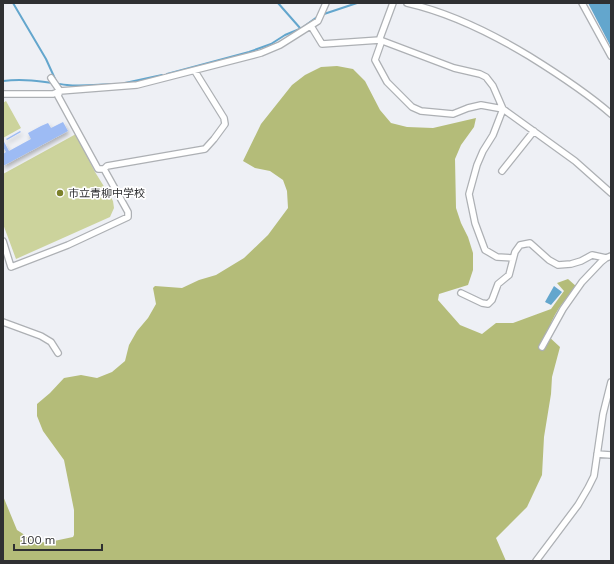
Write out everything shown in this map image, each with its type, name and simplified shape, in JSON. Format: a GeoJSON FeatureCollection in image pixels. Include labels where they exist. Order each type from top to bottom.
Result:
{"type":"FeatureCollection","features":[{"type":"Feature","properties":{"kind":"street"},"geometry":{"type":"LineString","coordinates":[[3,94],[53,94],[60,91],[137,85],[196,71],[271,49],[318,21],[326,3]]}},
{"type":"Feature","properties":{"kind":"street"},"geometry":{"type":"LineString","coordinates":[[393,3],[380,40],[381,43],[375,60],[387,82],[412,107],[421,111],[453,114],[481,105],[503,109],[575,161],[611,193]]}},
{"type":"Feature","properties":{"kind":"street"},"geometry":{"type":"LineString","coordinates":[[407,3],[459,19],[499,39],[572,83],[611,114]]}},
{"type":"Feature","properties":{"kind":"street"},"geometry":{"type":"LineString","coordinates":[[582,3],[611,56]]}},
{"type":"Feature","properties":{"kind":"street"},"geometry":{"type":"LineString","coordinates":[[311,26],[322,44],[380,40],[454,68],[483,75],[493,86],[503,109],[493,135],[483,151],[477,165],[469,194],[475,223],[485,250],[497,257],[513,258]]}},
{"type":"Feature","properties":{"kind":"street"},"geometry":{"type":"LineString","coordinates":[[60,91],[58,96],[98,169],[104,169],[107,166],[205,149],[225,124],[224,118],[196,71]]}},
{"type":"Feature","properties":{"kind":"street"},"geometry":{"type":"LineString","coordinates":[[51,78],[60,91]]}},
{"type":"Feature","properties":{"kind":"street"},"geometry":{"type":"LineString","coordinates":[[502,171],[534,131]]}},
{"type":"Feature","properties":{"kind":"street"},"geometry":{"type":"LineString","coordinates":[[3,241],[11,267],[68,245],[128,217],[128,212],[104,169]]}},
{"type":"Feature","properties":{"kind":"street"},"geometry":{"type":"LineString","coordinates":[[460,293],[482,303],[488,304],[492,300],[498,284],[509,275],[515,252],[520,245],[530,243],[558,265],[571,264],[592,255],[608,257]]}},
{"type":"Feature","properties":{"kind":"street"},"geometry":{"type":"LineString","coordinates":[[542,347],[572,295],[582,282],[608,257]]}},
{"type":"Feature","properties":{"kind":"street"},"geometry":{"type":"LineString","coordinates":[[3,322],[41,336],[51,342],[58,353]]}},
{"type":"Feature","properties":{"kind":"street"},"geometry":{"type":"LineString","coordinates":[[536,561],[578,505],[594,476],[603,414],[611,382]]}},
{"type":"Feature","properties":{"kind":"street"},"geometry":{"type":"LineString","coordinates":[[597,454],[611,455]]}},
{"type":"Feature","properties":{"kind":"green space"},"geometry":{"type":"Polygon","coordinates":[[[337,66],[353,69],[365,81],[380,110],[391,123],[407,127],[433,128],[476,118],[474,127],[461,145],[455,159],[456,208],[473,253],[473,270],[468,285],[439,294],[438,300],[460,325],[482,334],[496,323],[513,323],[551,309],[564,291],[557,283],[568,279],[577,287],[559,309],[552,321],[547,335],[560,347],[552,377],[551,394],[544,437],[542,475],[527,507],[496,538],[506,561],[3,561],[3,496],[17,530],[37,543],[73,537],[74,535],[74,510],[64,460],[43,431],[37,416],[37,404],[64,378],[81,375],[97,378],[112,372],[125,361],[129,345],[156,304],[153,288],[155,286],[182,288],[199,280],[216,275],[244,258],[268,235],[288,208],[287,191],[283,180],[270,171],[255,168],[243,161],[261,124],[292,85],[305,75],[321,67],[337,66]]]}},
{"type":"Feature","properties":{"kind":"green space"},"geometry":{"type":"Polygon","coordinates":[[[6,101],[21,128],[3,138],[3,103],[6,101]]]}},
{"type":"Feature","properties":{"kind":"green space","name":"市立青柳中学校"},"geometry":{"type":"Polygon","coordinates":[[[76,134],[95,172],[113,201],[114,208],[110,217],[16,259],[3,224],[3,174],[76,134]]]}},
{"type":"Feature","properties":{"kind":"water"},"geometry":{"type":"Polygon","coordinates":[[[588,3],[609,3],[611,6],[611,47],[588,3]]]}},
{"type":"Feature","properties":{"kind":"water"},"geometry":{"type":"Polygon","coordinates":[[[554,286],[562,292],[551,305],[545,302],[554,286]]]}},
{"type":"Feature","properties":{"kind":"building"},"geometry":{"type":"Polygon","coordinates":[[[63,122],[68,131],[3,166],[3,154],[6,152],[3,147],[3,140],[9,151],[31,139],[28,133],[41,126],[48,123],[51,128],[63,122]]]}},
{"type":"Feature","properties":{"kind":"building"},"geometry":{"type":"Polygon","coordinates":[[[20,131],[21,132],[7,140],[6,139],[20,131]]]}},
{"type":"Feature","properties":{"kind":"waterway"},"geometry":{"type":"LineString","coordinates":[[13,3],[46,59],[56,81]]}},
{"type":"Feature","properties":{"kind":"waterway"},"geometry":{"type":"LineString","coordinates":[[278,3],[300,28]]}},
{"type":"Feature","properties":{"kind":"waterway"},"geometry":{"type":"LineString","coordinates":[[324,14],[357,3]]}},
{"type":"Feature","properties":{"kind":"waterway"},"geometry":{"type":"LineString","coordinates":[[167,74],[249,52],[271,44],[285,35],[302,28],[317,17]]}},
{"type":"Feature","properties":{"kind":"waterway"},"geometry":{"type":"LineString","coordinates":[[125,83],[162,75]]}},
{"type":"Feature","properties":{"kind":"waterway"},"geometry":{"type":"LineString","coordinates":[[3,81],[27,80],[73,86],[117,84]]}},
{"type":"Feature","properties":{"kind":"place","name":"市立青柳中学校"},"geometry":{"type":"Point","coordinates":[60,193]}}]}
